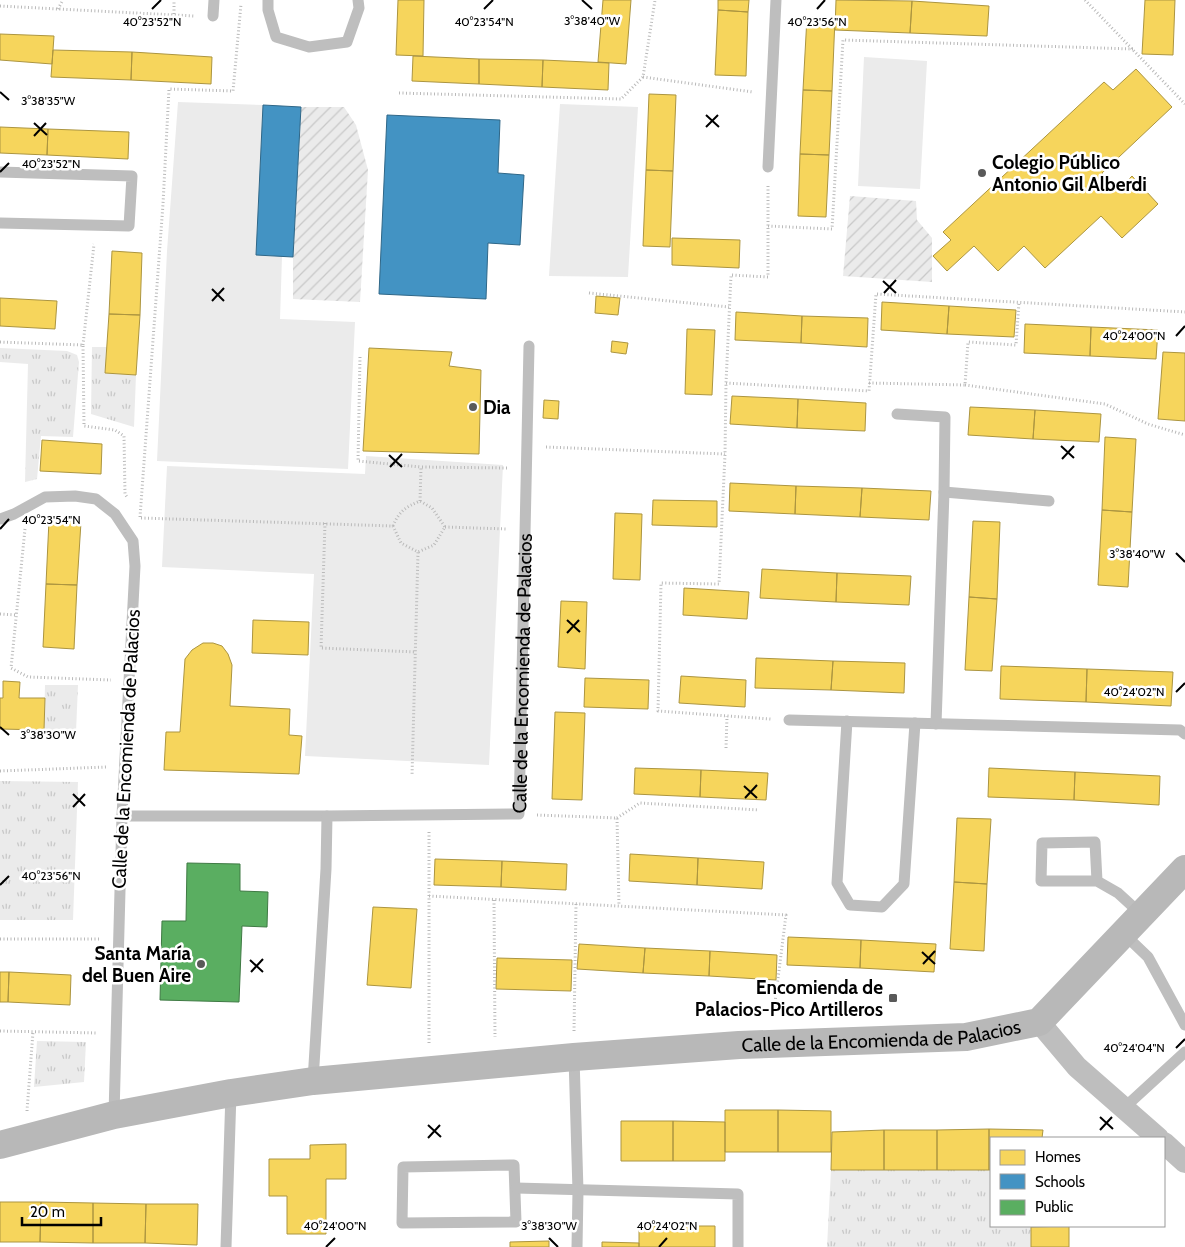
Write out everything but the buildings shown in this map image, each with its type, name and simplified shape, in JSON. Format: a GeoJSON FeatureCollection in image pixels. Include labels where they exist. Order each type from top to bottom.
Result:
{"type":"FeatureCollection","features":[{"type":"Feature","properties":{"kind":"street","name":"Calle de la Encomienda de Palacios"},"geometry":{"type":"LineString","coordinates":[[13,1142],[114,1115],[232,1093],[313,1081],[574,1057],[770,1044],[966,1036],[1038,1022],[1185,869]]}},
{"type":"Feature","properties":{"kind":"street"},"geometry":{"type":"LineString","coordinates":[[1038,1022],[1078,1067],[1157,1137]]}},
{"type":"Feature","properties":{"kind":"street"},"geometry":{"type":"LineString","coordinates":[[1165,1144],[1185,1162]]}},
{"type":"Feature","properties":{"kind":"lane"},"geometry":{"type":"LineString","coordinates":[[213,16],[214,0]]}},
{"type":"Feature","properties":{"kind":"lane"},"geometry":{"type":"LineString","coordinates":[[268,0],[268,10],[276,37],[309,48],[347,42],[359,8],[358,0]]}},
{"type":"Feature","properties":{"kind":"lane"},"geometry":{"type":"LineString","coordinates":[[768,167],[776,0]]}},
{"type":"Feature","properties":{"kind":"lane"},"geometry":{"type":"LineString","coordinates":[[0,172],[132,176],[129,226],[0,223]]}},
{"type":"Feature","properties":{"kind":"lane","name":"Calle de la Encomienda de Palacios"},"geometry":{"type":"LineString","coordinates":[[122,816],[519,814],[529,346]]}},
{"type":"Feature","properties":{"kind":"lane"},"geometry":{"type":"LineString","coordinates":[[897,414],[945,417],[936,724]]}},
{"type":"Feature","properties":{"kind":"lane"},"geometry":{"type":"LineString","coordinates":[[944,492],[1049,501]]}},
{"type":"Feature","properties":{"kind":"lane","name":"Calle de la Encomienda de Palacios"},"geometry":{"type":"LineString","coordinates":[[0,519],[14,514],[45,497],[75,496],[96,499],[115,514],[133,542],[135,566],[122,816],[114,1115]]}},
{"type":"Feature","properties":{"kind":"lane"},"geometry":{"type":"LineString","coordinates":[[789,720],[1180,730],[1185,734]]}},
{"type":"Feature","properties":{"kind":"lane"},"geometry":{"type":"LineString","coordinates":[[846,721],[836,883],[850,905],[882,907],[904,884],[915,723]]}},
{"type":"Feature","properties":{"kind":"lane"},"geometry":{"type":"LineString","coordinates":[[313,1081],[326,869],[327,816]]}},
{"type":"Feature","properties":{"kind":"lane"},"geometry":{"type":"LineString","coordinates":[[1097,882],[1095,842],[1042,843],[1041,881],[1097,882],[1118,893],[1148,958],[1185,1025]]}},
{"type":"Feature","properties":{"kind":"lane"},"geometry":{"type":"LineString","coordinates":[[1124,1108],[1185,1052]]}},
{"type":"Feature","properties":{"kind":"lane"},"geometry":{"type":"LineString","coordinates":[[574,1057],[578,1190],[577,1247]]}},
{"type":"Feature","properties":{"kind":"lane"},"geometry":{"type":"LineString","coordinates":[[226,1247],[232,1093]]}},
{"type":"Feature","properties":{"kind":"lane"},"geometry":{"type":"LineString","coordinates":[[514,1165],[516,1188],[516,1222],[402,1224],[403,1167],[514,1165]]}},
{"type":"Feature","properties":{"kind":"lane"},"geometry":{"type":"LineString","coordinates":[[516,1188],[738,1194],[738,1247]]}},
{"type":"Feature","properties":{"kind":"path"},"geometry":{"type":"LineString","coordinates":[[58,9],[64,0]]}},
{"type":"Feature","properties":{"kind":"path"},"geometry":{"type":"LineString","coordinates":[[174,0],[174,15]]}},
{"type":"Feature","properties":{"kind":"path"},"geometry":{"type":"LineString","coordinates":[[399,92],[621,99],[643,77],[654,0]]}},
{"type":"Feature","properties":{"kind":"path"},"geometry":{"type":"LineString","coordinates":[[1085,0],[1185,104]]}},
{"type":"Feature","properties":{"kind":"path"},"geometry":{"type":"LineString","coordinates":[[133,542],[140,518],[163,204],[168,89],[233,91],[241,4]]}},
{"type":"Feature","properties":{"kind":"path"},"geometry":{"type":"LineString","coordinates":[[0,6],[213,16]]}},
{"type":"Feature","properties":{"kind":"path"},"geometry":{"type":"LineString","coordinates":[[768,226],[832,229],[843,40],[1132,49]]}},
{"type":"Feature","properties":{"kind":"path"},"geometry":{"type":"LineString","coordinates":[[643,77],[771,94]]}},
{"type":"Feature","properties":{"kind":"path"},"geometry":{"type":"LineString","coordinates":[[768,167],[768,277],[731,275],[719,584],[661,583],[658,711],[789,720]]}},
{"type":"Feature","properties":{"kind":"path"},"geometry":{"type":"LineString","coordinates":[[94,240],[83,345],[84,426],[114,430],[124,436],[125,494],[128,501]]}},
{"type":"Feature","properties":{"kind":"path"},"geometry":{"type":"LineString","coordinates":[[589,293],[729,308]]}},
{"type":"Feature","properties":{"kind":"path"},"geometry":{"type":"LineString","coordinates":[[726,383],[868,391],[876,294],[1185,312]]}},
{"type":"Feature","properties":{"kind":"path"},"geometry":{"type":"LineString","coordinates":[[965,385],[968,342],[1016,345],[1019,302]]}},
{"type":"Feature","properties":{"kind":"path"},"geometry":{"type":"LineString","coordinates":[[0,342],[83,345]]}},
{"type":"Feature","properties":{"kind":"path"},"geometry":{"type":"LineString","coordinates":[[360,357],[358,461],[421,467],[526,468]]}},
{"type":"Feature","properties":{"kind":"path"},"geometry":{"type":"LineString","coordinates":[[869,383],[965,385],[1105,404],[1148,424],[1185,436]]}},
{"type":"Feature","properties":{"kind":"path"},"geometry":{"type":"LineString","coordinates":[[527,446],[725,454]]}},
{"type":"Feature","properties":{"kind":"path"},"geometry":{"type":"LineString","coordinates":[[420,501],[421,467]]}},
{"type":"Feature","properties":{"kind":"path"},"geometry":{"type":"LineString","coordinates":[[420,501],[404,508],[396,518],[393,526],[401,544],[418,552],[434,545],[445,527]]}},
{"type":"Feature","properties":{"kind":"path"},"geometry":{"type":"LineString","coordinates":[[420,501],[432,508],[445,527]]}},
{"type":"Feature","properties":{"kind":"path"},"geometry":{"type":"LineString","coordinates":[[27,507],[11,668],[28,677],[129,681]]}},
{"type":"Feature","properties":{"kind":"path"},"geometry":{"type":"LineString","coordinates":[[136,513],[140,518],[393,526]]}},
{"type":"Feature","properties":{"kind":"path"},"geometry":{"type":"LineString","coordinates":[[325,523],[321,648],[416,652]]}},
{"type":"Feature","properties":{"kind":"path"},"geometry":{"type":"LineString","coordinates":[[445,527],[525,530]]}},
{"type":"Feature","properties":{"kind":"path"},"geometry":{"type":"LineString","coordinates":[[412,776],[418,552]]}},
{"type":"Feature","properties":{"kind":"path"},"geometry":{"type":"LineString","coordinates":[[0,614],[16,615]]}},
{"type":"Feature","properties":{"kind":"path"},"geometry":{"type":"LineString","coordinates":[[726,748],[727,716]]}},
{"type":"Feature","properties":{"kind":"path"},"geometry":{"type":"LineString","coordinates":[[0,771],[124,767]]}},
{"type":"Feature","properties":{"kind":"path"},"geometry":{"type":"LineString","coordinates":[[519,814],[618,818],[640,803],[759,810]]}},
{"type":"Feature","properties":{"kind":"path"},"geometry":{"type":"LineString","coordinates":[[429,815],[429,1071]]}},
{"type":"Feature","properties":{"kind":"path"},"geometry":{"type":"LineString","coordinates":[[618,818],[619,906]]}},
{"type":"Feature","properties":{"kind":"path"},"geometry":{"type":"LineString","coordinates":[[429,896],[786,915],[770,1044]]}},
{"type":"Feature","properties":{"kind":"path"},"geometry":{"type":"LineString","coordinates":[[494,900],[495,1065]]}},
{"type":"Feature","properties":{"kind":"path"},"geometry":{"type":"LineString","coordinates":[[574,1057],[576,904]]}},
{"type":"Feature","properties":{"kind":"path"},"geometry":{"type":"LineString","coordinates":[[0,939],[119,939]]}},
{"type":"Feature","properties":{"kind":"path"},"geometry":{"type":"LineString","coordinates":[[0,1031],[116,1034]]}},
{"type":"Feature","properties":{"kind":"path"},"geometry":{"type":"LineString","coordinates":[[13,1142],[33,1032]]}},
{"type":"Feature","properties":{"kind":"green space"},"geometry":{"type":"Polygon","coordinates":[[[864,57],[927,61],[920,189],[858,186],[864,57]]]}},
{"type":"Feature","properties":{"kind":"green space"},"geometry":{"type":"Polygon","coordinates":[[[178,102],[263,105],[256,255],[282,256],[280,319],[355,322],[348,469],[157,461],[167,251],[178,102]]]}},
{"type":"Feature","properties":{"kind":"green space"},"geometry":{"type":"Polygon","coordinates":[[[560,104],[638,107],[628,277],[549,276],[560,104]]]}},
{"type":"Feature","properties":{"kind":"green space"},"geometry":{"type":"Polygon","coordinates":[[[301,107],[344,107],[356,125],[368,170],[360,302],[293,299],[293,257],[301,107]]]}},
{"type":"Feature","properties":{"kind":"green space"},"geometry":{"type":"Polygon","coordinates":[[[850,196],[916,201],[917,220],[932,238],[932,282],[843,276],[850,196]]]}},
{"type":"Feature","properties":{"kind":"green space"},"geometry":{"type":"Polygon","coordinates":[[[92,347],[107,347],[105,373],[136,375],[134,427],[91,414],[92,347]]]}},
{"type":"Feature","properties":{"kind":"green space"},"geometry":{"type":"Polygon","coordinates":[[[0,348],[67,351],[77,355],[79,362],[73,437],[41,436],[37,479],[25,482],[28,364],[0,362],[0,348]]]}},
{"type":"Feature","properties":{"kind":"green space"},"geometry":{"type":"Polygon","coordinates":[[[366,456],[503,465],[489,765],[305,756],[314,574],[162,567],[167,466],[365,474],[366,456]]]}},
{"type":"Feature","properties":{"kind":"green space"},"geometry":{"type":"Polygon","coordinates":[[[45,685],[78,685],[76,732],[44,730],[45,685]]]}},
{"type":"Feature","properties":{"kind":"green space"},"geometry":{"type":"Polygon","coordinates":[[[0,781],[78,782],[73,920],[0,920],[0,781]]]}},
{"type":"Feature","properties":{"kind":"green space"},"geometry":{"type":"Polygon","coordinates":[[[37,1041],[86,1042],[84,1082],[34,1087],[37,1041]]]}},
{"type":"Feature","properties":{"kind":"green space"},"geometry":{"type":"Polygon","coordinates":[[[831,1170],[990,1170],[990,1227],[1031,1227],[1031,1247],[827,1247],[831,1170]]]}},
{"type":"Feature","properties":{"kind":"place","name":"Colegio Público Antonio Gil Alberdi"},"geometry":{"type":"Point","coordinates":[982,173]}},
{"type":"Feature","properties":{"kind":"place","name":"Dia"},"geometry":{"type":"Point","coordinates":[473,407]}},
{"type":"Feature","properties":{"kind":"place","name":"Santa María del Buen Aire"},"geometry":{"type":"Point","coordinates":[201,964]}},
{"type":"Feature","properties":{"kind":"place","name":"Encomienda de Palacios-Pico Artilleros"},"geometry":{"type":"Point","coordinates":[893,998]}}]}
